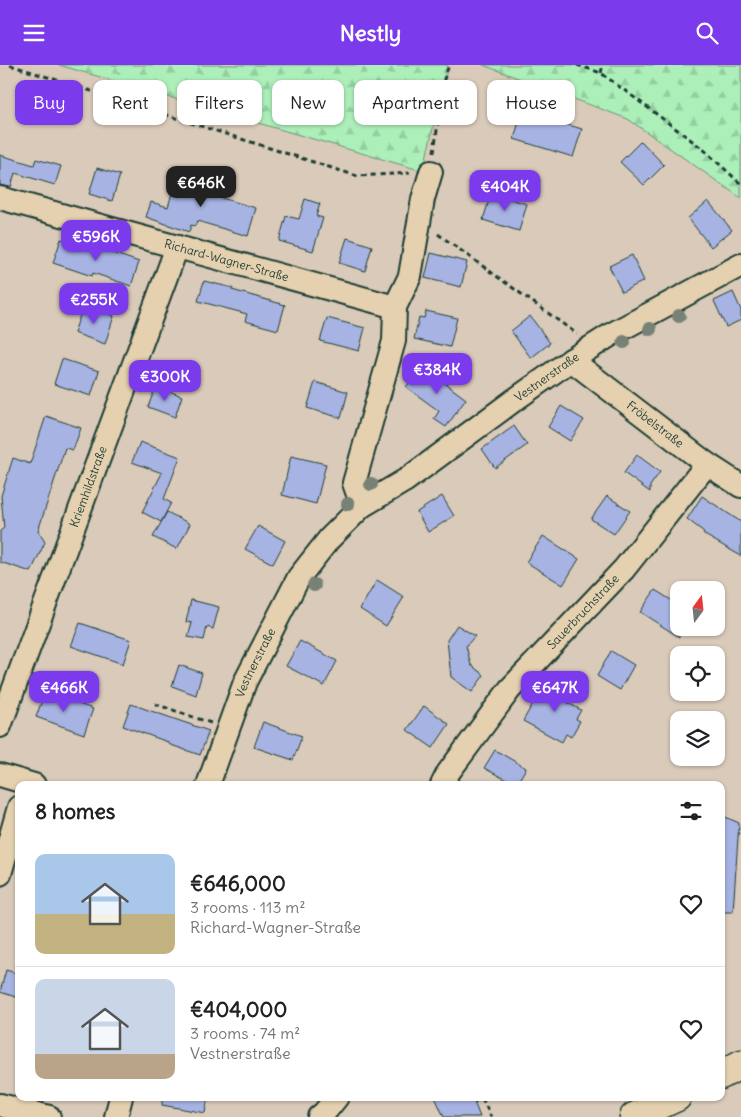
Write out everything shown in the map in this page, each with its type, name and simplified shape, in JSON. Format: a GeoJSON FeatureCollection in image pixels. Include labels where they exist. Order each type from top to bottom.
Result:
{"type":"FeatureCollection","features":[{"type":"Feature","properties":{"kind":"main road"},"geometry":{"type":"LineString","coordinates":[[725,1073],[741,1064]]}},
{"type":"Feature","properties":{"kind":"main road"},"geometry":{"type":"LineString","coordinates":[[634,1117],[668,1106]]}},
{"type":"Feature","properties":{"kind":"street"},"geometry":{"type":"LineString","coordinates":[[362,506],[354,483],[394,341],[396,307],[410,276],[423,199],[431,172]]}},
{"type":"Feature","properties":{"kind":"street","name":"Richard-Wagner-Straße"},"geometry":{"type":"LineString","coordinates":[[0,198],[396,307]]}},
{"type":"Feature","properties":{"kind":"street","name":"Kriemhildstraße"},"geometry":{"type":"LineString","coordinates":[[0,726],[177,247]]}},
{"type":"Feature","properties":{"kind":"street","name":"Vestnerstraße"},"geometry":{"type":"LineString","coordinates":[[209,781],[245,682],[298,577],[329,539],[362,506],[406,479],[571,360],[612,334],[741,265]]}},
{"type":"Feature","properties":{"kind":"street","name":"Fröbelstraße"},"geometry":{"type":"LineString","coordinates":[[571,360],[707,465],[741,485]]}},
{"type":"Feature","properties":{"kind":"street","name":"Sauerbruchstraße"},"geometry":{"type":"LineString","coordinates":[[444,781],[510,689],[624,569],[707,465]]}},
{"type":"Feature","properties":{"kind":"street"},"geometry":{"type":"LineString","coordinates":[[0,775],[19,781]]}},
{"type":"Feature","properties":{"kind":"street"},"geometry":{"type":"LineString","coordinates":[[0,874],[15,821]]}},
{"type":"Feature","properties":{"kind":"street"},"geometry":{"type":"LineString","coordinates":[[116,1117],[120,1101]]}},
{"type":"Feature","properties":{"kind":"street"},"geometry":{"type":"LineString","coordinates":[[319,1117],[334,1101]]}},
{"type":"Feature","properties":{"kind":"street"},"geometry":{"type":"LineString","coordinates":[[0,1105],[49,1117]]}},
{"type":"Feature","properties":{"kind":"path"},"geometry":{"type":"LineString","coordinates":[[10,65],[357,175],[431,172],[444,79],[449,65]]}},
{"type":"Feature","properties":{"kind":"path"},"geometry":{"type":"LineString","coordinates":[[577,65],[600,73],[703,149],[741,184]]}},
{"type":"Feature","properties":{"kind":"path"},"geometry":{"type":"LineString","coordinates":[[600,73],[603,65]]}},
{"type":"Feature","properties":{"kind":"path"},"geometry":{"type":"LineString","coordinates":[[419,220],[594,346]]}},
{"type":"Feature","properties":{"kind":"path"},"geometry":{"type":"LineString","coordinates":[[155,703],[228,729]]}},
{"type":"Feature","properties":{"kind":"path"},"geometry":{"type":"LineString","coordinates":[[483,1101],[491,1117]]}},
{"type":"Feature","properties":{"kind":"green space"},"geometry":{"type":"Polygon","coordinates":[[[59,65],[448,65],[444,80],[354,80],[354,125],[434,125],[423,171],[262,124],[262,80],[177,80],[177,99],[167,96],[167,80],[111,80],[59,65]]]}},
{"type":"Feature","properties":{"kind":"green space"},"geometry":{"type":"Polygon","coordinates":[[[483,65],[741,65],[741,198],[628,119],[575,99],[575,80],[523,80],[483,65]]]}},
{"type":"Feature","properties":{"kind":"building"},"geometry":{"type":"Polygon","coordinates":[[[518,125],[569,125],[582,129],[573,157],[514,139],[518,125]]]}},
{"type":"Feature","properties":{"kind":"building"},"geometry":{"type":"Polygon","coordinates":[[[641,141],[664,165],[644,185],[620,162],[641,141]]]}},
{"type":"Feature","properties":{"kind":"building"},"geometry":{"type":"Polygon","coordinates":[[[0,155],[34,165],[36,159],[61,166],[55,185],[15,173],[11,187],[0,185],[0,155]]]}},
{"type":"Feature","properties":{"kind":"building"},"geometry":{"type":"Polygon","coordinates":[[[97,168],[120,175],[112,201],[89,194],[97,168]]]}},
{"type":"Feature","properties":{"kind":"building"},"geometry":{"type":"Polygon","coordinates":[[[178,172],[208,180],[204,193],[256,208],[248,236],[197,221],[195,226],[191,225],[189,232],[146,217],[151,202],[168,207],[178,172]]]}},
{"type":"Feature","properties":{"kind":"building"},"geometry":{"type":"Polygon","coordinates":[[[491,193],[527,204],[519,231],[483,220],[491,193]]]}},
{"type":"Feature","properties":{"kind":"building"},"geometry":{"type":"Polygon","coordinates":[[[305,199],[320,204],[316,216],[323,218],[313,251],[279,241],[286,216],[299,219],[305,199]]]}},
{"type":"Feature","properties":{"kind":"building"},"geometry":{"type":"Polygon","coordinates":[[[708,201],[732,230],[711,247],[688,218],[708,201]]]}},
{"type":"Feature","properties":{"kind":"building"},"geometry":{"type":"Polygon","coordinates":[[[347,238],[372,246],[365,271],[339,263],[347,238]]]}},
{"type":"Feature","properties":{"kind":"building"},"geometry":{"type":"Polygon","coordinates":[[[61,239],[100,252],[101,249],[139,262],[131,286],[93,273],[92,276],[53,263],[61,239]]]}},
{"type":"Feature","properties":{"kind":"building"},"geometry":{"type":"Polygon","coordinates":[[[431,253],[467,262],[461,287],[425,278],[431,253]]]}},
{"type":"Feature","properties":{"kind":"building"},"geometry":{"type":"Polygon","coordinates":[[[632,255],[644,281],[622,292],[609,266],[632,255]]]}},
{"type":"Feature","properties":{"kind":"building"},"geometry":{"type":"Polygon","coordinates":[[[204,281],[233,288],[232,290],[285,305],[278,330],[245,321],[247,314],[198,301],[204,281]]]}},
{"type":"Feature","properties":{"kind":"building"},"geometry":{"type":"Polygon","coordinates":[[[733,292],[741,310],[741,320],[726,327],[714,301],[733,292]]]}},
{"type":"Feature","properties":{"kind":"building"},"geometry":{"type":"Polygon","coordinates":[[[83,306],[114,316],[105,344],[74,333],[83,306]]]}},
{"type":"Feature","properties":{"kind":"building"},"geometry":{"type":"Polygon","coordinates":[[[426,311],[457,318],[450,347],[414,339],[419,317],[424,318],[426,311]]]}},
{"type":"Feature","properties":{"kind":"building"},"geometry":{"type":"Polygon","coordinates":[[[530,316],[550,343],[531,358],[511,331],[530,316]]]}},
{"type":"Feature","properties":{"kind":"building"},"geometry":{"type":"Polygon","coordinates":[[[327,318],[365,328],[359,351],[320,341],[327,318]]]}},
{"type":"Feature","properties":{"kind":"building"},"geometry":{"type":"Polygon","coordinates":[[[62,359],[99,371],[91,396],[54,384],[62,359]]]}},
{"type":"Feature","properties":{"kind":"building"},"geometry":{"type":"Polygon","coordinates":[[[422,366],[466,399],[446,427],[434,419],[439,411],[406,387],[422,366]]]}},
{"type":"Feature","properties":{"kind":"building"},"geometry":{"type":"Polygon","coordinates":[[[315,382],[348,392],[341,418],[307,408],[315,382]]]}},
{"type":"Feature","properties":{"kind":"building"},"geometry":{"type":"Polygon","coordinates":[[[156,386],[182,396],[175,417],[148,407],[156,386]]]}},
{"type":"Feature","properties":{"kind":"building"},"geometry":{"type":"Polygon","coordinates":[[[561,406],[584,420],[570,441],[548,427],[561,406]]]}},
{"type":"Feature","properties":{"kind":"building"},"geometry":{"type":"Polygon","coordinates":[[[46,416],[81,428],[73,450],[65,448],[38,531],[45,542],[31,572],[0,562],[0,531],[4,528],[1,496],[13,458],[30,464],[46,416]]]}},
{"type":"Feature","properties":{"kind":"building"},"geometry":{"type":"Polygon","coordinates":[[[514,426],[527,445],[495,468],[482,449],[514,426]]]}},
{"type":"Feature","properties":{"kind":"building"},"geometry":{"type":"Polygon","coordinates":[[[140,442],[180,457],[164,499],[171,503],[161,522],[142,512],[162,473],[132,462],[140,442]]]}},
{"type":"Feature","properties":{"kind":"building"},"geometry":{"type":"Polygon","coordinates":[[[637,455],[660,472],[650,486],[650,492],[624,473],[637,455]]]}},
{"type":"Feature","properties":{"kind":"building"},"geometry":{"type":"Polygon","coordinates":[[[291,456],[326,464],[316,504],[282,495],[291,456]]]}},
{"type":"Feature","properties":{"kind":"building"},"geometry":{"type":"Polygon","coordinates":[[[442,496],[454,516],[428,532],[417,512],[442,496]]]}},
{"type":"Feature","properties":{"kind":"building"},"geometry":{"type":"Polygon","coordinates":[[[607,496],[630,511],[614,534],[591,519],[607,496]]]}},
{"type":"Feature","properties":{"kind":"building"},"geometry":{"type":"Polygon","coordinates":[[[702,496],[741,522],[741,556],[703,534],[704,532],[687,519],[702,496]]]}},
{"type":"Feature","properties":{"kind":"building"},"geometry":{"type":"Polygon","coordinates":[[[167,512],[190,524],[177,549],[153,537],[167,512]]]}},
{"type":"Feature","properties":{"kind":"building"},"geometry":{"type":"Polygon","coordinates":[[[258,526],[285,541],[273,564],[245,549],[258,526]]]}},
{"type":"Feature","properties":{"kind":"building"},"geometry":{"type":"Polygon","coordinates":[[[543,536],[579,559],[563,585],[526,562],[543,536]]]}},
{"type":"Feature","properties":{"kind":"building"},"geometry":{"type":"Polygon","coordinates":[[[377,580],[404,597],[386,626],[360,609],[377,580]]]}},
{"type":"Feature","properties":{"kind":"building"},"geometry":{"type":"Polygon","coordinates":[[[655,590],[670,599],[670,631],[640,612],[655,590]]]}},
{"type":"Feature","properties":{"kind":"building"},"geometry":{"type":"Polygon","coordinates":[[[191,600],[219,607],[213,629],[207,627],[204,640],[188,637],[192,623],[186,622],[191,600]]]}},
{"type":"Feature","properties":{"kind":"building"},"geometry":{"type":"Polygon","coordinates":[[[80,623],[131,640],[123,664],[71,646],[80,623]]]}},
{"type":"Feature","properties":{"kind":"building"},"geometry":{"type":"Polygon","coordinates":[[[457,625],[475,636],[466,646],[471,665],[484,675],[472,692],[451,677],[447,640],[457,625]]]}},
{"type":"Feature","properties":{"kind":"building"},"geometry":{"type":"Polygon","coordinates":[[[300,641],[337,661],[324,686],[286,666],[300,641]]]}},
{"type":"Feature","properties":{"kind":"building"},"geometry":{"type":"Polygon","coordinates":[[[611,651],[634,665],[620,690],[597,676],[611,651]]]}},
{"type":"Feature","properties":{"kind":"building"},"geometry":{"type":"Polygon","coordinates":[[[179,665],[202,673],[196,695],[172,686],[179,665]]]}},
{"type":"Feature","properties":{"kind":"building"},"geometry":{"type":"Polygon","coordinates":[[[555,680],[575,692],[568,703],[581,710],[576,719],[580,721],[571,737],[566,734],[562,742],[523,721],[536,698],[542,702],[555,680]]]}},
{"type":"Feature","properties":{"kind":"building"},"geometry":{"type":"Polygon","coordinates":[[[45,692],[93,709],[84,734],[36,717],[45,692]]]}},
{"type":"Feature","properties":{"kind":"building"},"geometry":{"type":"Polygon","coordinates":[[[131,704],[209,731],[200,755],[123,726],[131,704]]]}},
{"type":"Feature","properties":{"kind":"building"},"geometry":{"type":"Polygon","coordinates":[[[424,706],[449,724],[433,748],[407,730],[424,706]]]}},
{"type":"Feature","properties":{"kind":"building"},"geometry":{"type":"Polygon","coordinates":[[[263,722],[302,736],[293,760],[254,747],[263,722]]]}},
{"type":"Feature","properties":{"kind":"building"},"geometry":{"type":"Polygon","coordinates":[[[495,750],[526,768],[518,781],[508,781],[484,768],[495,750]]]}},
{"type":"Feature","properties":{"kind":"building"},"geometry":{"type":"Polygon","coordinates":[[[725,817],[739,823],[733,912],[725,912],[725,817]]]}},
{"type":"Feature","properties":{"kind":"building"},"geometry":{"type":"Polygon","coordinates":[[[6,970],[15,973],[15,997],[0,992],[6,970]]]}},
{"type":"Feature","properties":{"kind":"building"},"geometry":{"type":"Polygon","coordinates":[[[162,1101],[207,1101],[205,1113],[162,1105],[162,1101]]]}},
{"type":"Feature","properties":{"kind":"building"},"geometry":{"type":"Polygon","coordinates":[[[437,1101],[474,1101],[480,1117],[444,1117],[437,1101]]]}}]}
